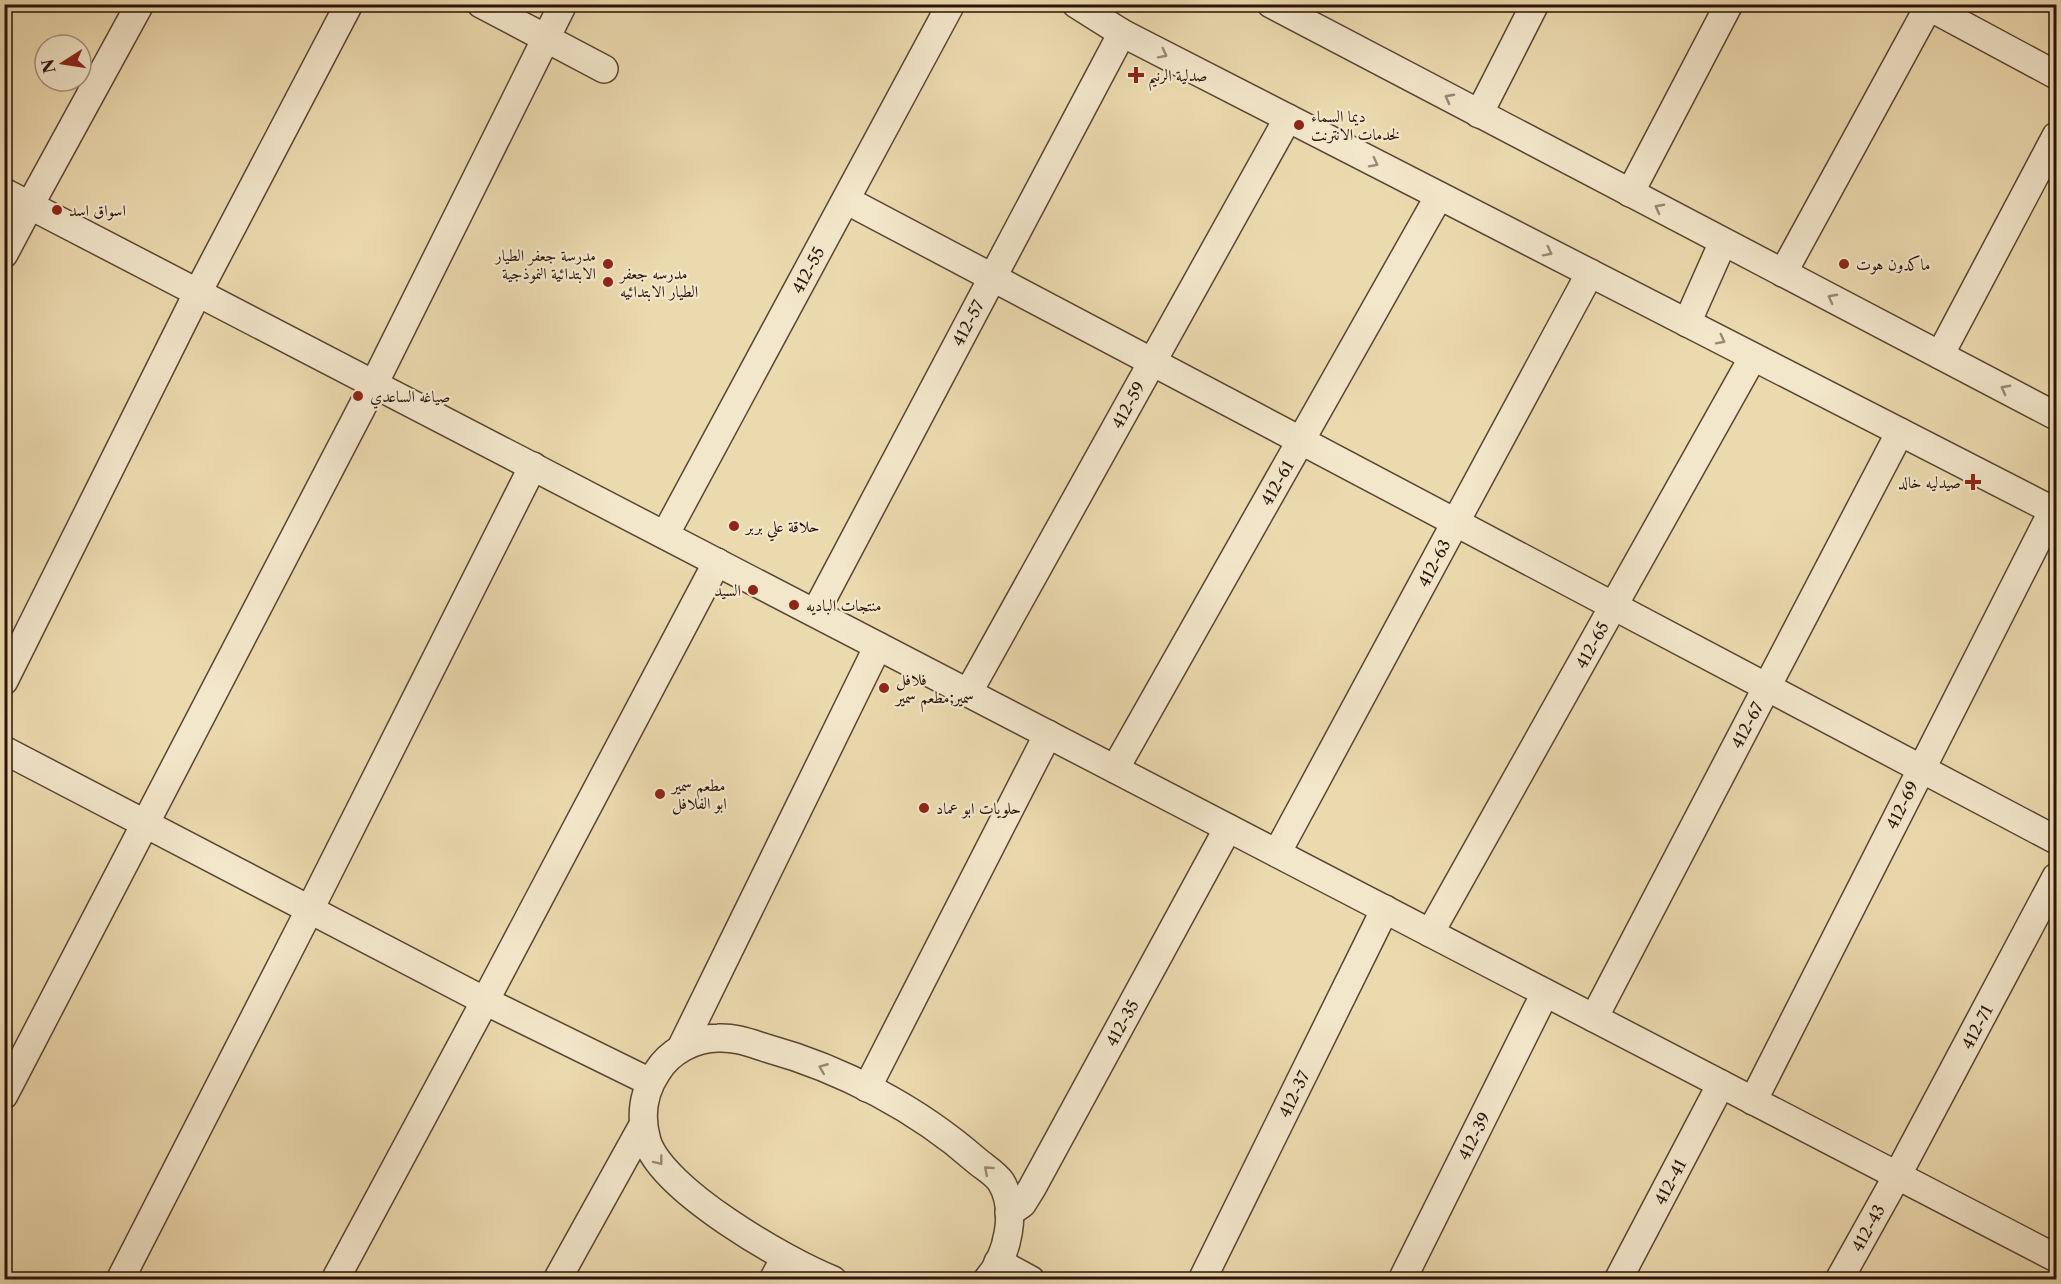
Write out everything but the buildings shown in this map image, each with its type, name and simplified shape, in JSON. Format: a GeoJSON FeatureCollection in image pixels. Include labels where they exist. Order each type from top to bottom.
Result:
{"type":"FeatureCollection","features":[{"type":"Feature","properties":{"kind":"street"},"geometry":{"type":"LineString","coordinates":[[4,254],[140,4]]}},
{"type":"Feature","properties":{"kind":"street"},"geometry":{"type":"LineString","coordinates":[[4,681],[198,292],[349,4]]}},
{"type":"Feature","properties":{"kind":"street"},"geometry":{"type":"LineString","coordinates":[[481,4],[604,69]]}},
{"type":"Feature","properties":{"kind":"street"},"geometry":{"type":"LineString","coordinates":[[4,1095],[374,384],[563,4]]}},
{"type":"Feature","properties":{"kind":"street","name":"412-55"},"geometry":{"type":"LineString","coordinates":[[665,535],[951,4]]}},
{"type":"Feature","properties":{"kind":"street"},"geometry":{"type":"LineString","coordinates":[[1076,4],[1122,33],[2054,511]]}},
{"type":"Feature","properties":{"kind":"street"},"geometry":{"type":"LineString","coordinates":[[1271,4],[1315,15],[1479,114],[2056,416]]}},
{"type":"Feature","properties":{"kind":"street"},"geometry":{"type":"LineString","coordinates":[[1479,114],[1534,4]]}},
{"type":"Feature","properties":{"kind":"street"},"geometry":{"type":"LineString","coordinates":[[1629,193],[1729,4]]}},
{"type":"Feature","properties":{"kind":"street"},"geometry":{"type":"LineString","coordinates":[[1783,273],[1927,5],[2056,75]]}},
{"type":"Feature","properties":{"kind":"street","name":"412-57"},"geometry":{"type":"LineString","coordinates":[[815,613],[1122,33]]}},
{"type":"Feature","properties":{"kind":"street","name":"412-59"},"geometry":{"type":"LineString","coordinates":[[968,693],[1288,118]]}},
{"type":"Feature","properties":{"kind":"street"},"geometry":{"type":"LineString","coordinates":[[1940,355],[2056,136]]}},
{"type":"Feature","properties":{"kind":"street"},"geometry":{"type":"LineString","coordinates":[[4,192],[2056,1258]]}},
{"type":"Feature","properties":{"kind":"street","name":"412-61"},"geometry":{"type":"LineString","coordinates":[[1115,769],[1439,196]]}},
{"type":"Feature","properties":{"kind":"street"},"geometry":{"type":"LineString","coordinates":[[846,200],[2056,840]]}},
{"type":"Feature","properties":{"kind":"street"},"geometry":{"type":"LineString","coordinates":[[1687,323],[1724,242]]}},
{"type":"Feature","properties":{"kind":"street","name":"412-63"},"geometry":{"type":"LineString","coordinates":[[1277,853],[1590,273]]}},
{"type":"Feature","properties":{"kind":"street","name":"412-65"},"geometry":{"type":"LineString","coordinates":[[1430,933],[1753,357]]}},
{"type":"Feature","properties":{"kind":"street","name":"412-67"},"geometry":{"type":"LineString","coordinates":[[1594,1018],[1899,432]]}},
{"type":"Feature","properties":{"kind":"street"},"geometry":{"type":"LineString","coordinates":[[120,1280],[533,466]]}},
{"type":"Feature","properties":{"kind":"street","name":"412-69"},"geometry":{"type":"LineString","coordinates":[[1753,1101],[2054,511]]}},
{"type":"Feature","properties":{"kind":"street"},"geometry":{"type":"LineString","coordinates":[[335,1280],[717,562]]}},
{"type":"Feature","properties":{"kind":"street"},"geometry":{"type":"LineString","coordinates":[[681,1048],[878,646]]}},
{"type":"Feature","properties":{"kind":"street"},"geometry":{"type":"LineString","coordinates":[[867,1088],[1048,734]]}},
{"type":"Feature","properties":{"kind":"street"},"geometry":{"type":"LineString","coordinates":[[4,750],[485,1001],[650,1082]]}},
{"type":"Feature","properties":{"kind":"street","name":"412-35"},"geometry":{"type":"LineString","coordinates":[[1009,1214],[1022,1204],[1032,1188],[1228,828]]}},
{"type":"Feature","properties":{"kind":"street","name":"412-71"},"geometry":{"type":"LineString","coordinates":[[1897,1176],[2056,878]]}},
{"type":"Feature","properties":{"kind":"street","name":"412-37"},"geometry":{"type":"LineString","coordinates":[[1202,1280],[1386,909]]}},
{"type":"Feature","properties":{"kind":"street","name":"412-39"},"geometry":{"type":"LineString","coordinates":[[1402,1280],[1545,993]]}},
{"type":"Feature","properties":{"kind":"street"},"geometry":{"type":"LineString","coordinates":[[833,1280],[779,1268],[685,1188],[656,1160],[643,1125],[643,1110],[650,1082],[663,1063],[681,1048],[697,1041],[734,1038],[802,1060],[867,1088],[937,1130],[970,1154],[1000,1181],[1009,1214],[1005,1247],[992,1271],[1031,1280]]}},
{"type":"Feature","properties":{"kind":"street","name":"412-41"},"geometry":{"type":"LineString","coordinates":[[1618,1280],[1721,1084]]}},
{"type":"Feature","properties":{"kind":"street"},"geometry":{"type":"LineString","coordinates":[[557,1280],[643,1125]]}},
{"type":"Feature","properties":{"kind":"street","name":"412-43"},"geometry":{"type":"LineString","coordinates":[[1839,1280],[1897,1176]]}},
{"type":"Feature","properties":{"kind":"place","name":"صدلية الرنيم"},"geometry":{"type":"Point","coordinates":[1136,75]}},
{"type":"Feature","properties":{"kind":"place","name":"ديما السماء لخدمات الانترنت"},"geometry":{"type":"Point","coordinates":[1299,125]}},
{"type":"Feature","properties":{"kind":"place","name":"اسواق اسد"},"geometry":{"type":"Point","coordinates":[57,210]}},
{"type":"Feature","properties":{"kind":"place","name":"مدرسة جعفر الطيار الابتدائية النموذجية"},"geometry":{"type":"Point","coordinates":[608,264]}},
{"type":"Feature","properties":{"kind":"place","name":"ماكدون هوت"},"geometry":{"type":"Point","coordinates":[1844,264]}},
{"type":"Feature","properties":{"kind":"place","name":"مدرسه جعفر الطيار الابتدائيه"},"geometry":{"type":"Point","coordinates":[608,282]}},
{"type":"Feature","properties":{"kind":"place","name":"صياغه الساعدي"},"geometry":{"type":"Point","coordinates":[358,396]}},
{"type":"Feature","properties":{"kind":"place","name":"صيدليه خالد"},"geometry":{"type":"Point","coordinates":[1973,482]}},
{"type":"Feature","properties":{"kind":"place","name":"حلاقة علي بربر"},"geometry":{"type":"Point","coordinates":[734,526]}},
{"type":"Feature","properties":{"kind":"place","name":"السيد"},"geometry":{"type":"Point","coordinates":[753,590]}},
{"type":"Feature","properties":{"kind":"place","name":"منتجات الباديه"},"geometry":{"type":"Point","coordinates":[794,605]}},
{"type":"Feature","properties":{"kind":"place","name":"فلافل سمير;مطعم سمير"},"geometry":{"type":"Point","coordinates":[884,688]}},
{"type":"Feature","properties":{"kind":"place","name":"مطعم سمير ابو الفلافل"},"geometry":{"type":"Point","coordinates":[660,794]}},
{"type":"Feature","properties":{"kind":"place","name":"حلويات ابو عماد"},"geometry":{"type":"Point","coordinates":[924,808]}}]}
